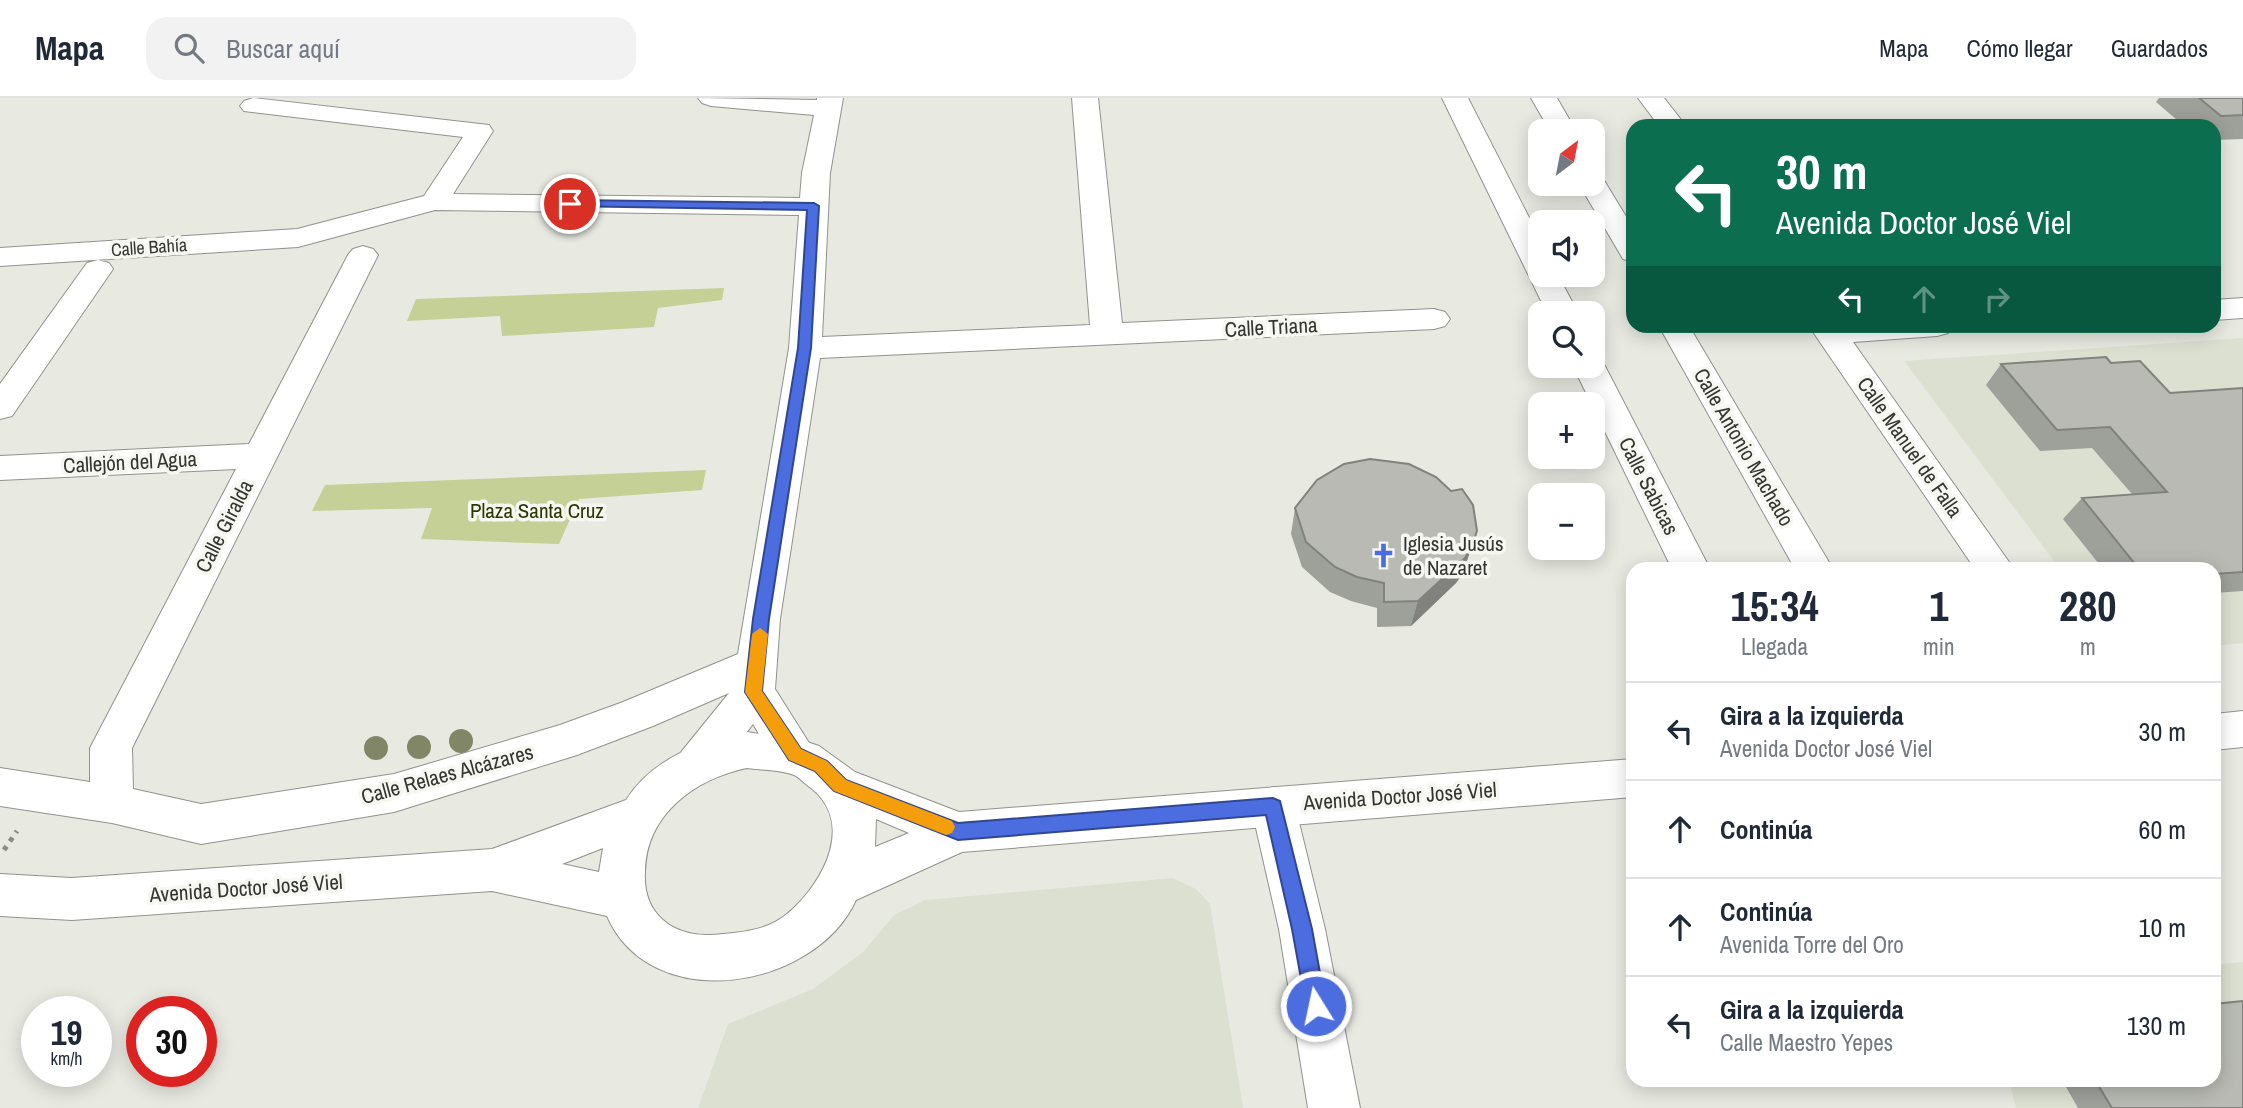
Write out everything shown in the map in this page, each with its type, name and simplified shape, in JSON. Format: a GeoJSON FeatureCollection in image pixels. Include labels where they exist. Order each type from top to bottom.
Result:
{"type":"FeatureCollection","features":[{"type":"Feature","properties":{"kind":"street"},"geometry":{"type":"LineString","coordinates":[[697,764],[755,678],[805,348],[816,173],[829,104],[711,98]]}},
{"type":"Feature","properties":{"kind":"street"},"geometry":{"type":"LineString","coordinates":[[1085,98],[1107,334]]}},
{"type":"Feature","properties":{"kind":"street"},"geometry":{"type":"LineString","coordinates":[[1455,98],[1528,244]]}},
{"type":"Feature","properties":{"kind":"street"},"geometry":{"type":"LineString","coordinates":[[1544,98],[1556,119]]}},
{"type":"Feature","properties":{"kind":"street"},"geometry":{"type":"LineString","coordinates":[[1651,98],[1668,119]]}},
{"type":"Feature","properties":{"kind":"street"},"geometry":{"type":"LineString","coordinates":[[253,106],[480,131],[435,202]]}},
{"type":"Feature","properties":{"kind":"street"},"geometry":{"type":"LineString","coordinates":[[1600,196],[1626,241]]}},
{"type":"Feature","properties":{"kind":"street","name":"Calle Bahía"},"geometry":{"type":"LineString","coordinates":[[0,257],[298,238],[435,202],[814,206]]}},
{"type":"Feature","properties":{"kind":"street","name":"Calle Giralda"},"geometry":{"type":"LineString","coordinates":[[112,804],[111,748],[363,255]]}},
{"type":"Feature","properties":{"kind":"street"},"geometry":{"type":"LineString","coordinates":[[0,408],[97,269]]}},
{"type":"Feature","properties":{"kind":"street"},"geometry":{"type":"LineString","coordinates":[[2221,310],[2243,308]]}},
{"type":"Feature","properties":{"kind":"street","name":"Calle Triana"},"geometry":{"type":"LineString","coordinates":[[805,348],[1434,319]]}},
{"type":"Feature","properties":{"kind":"street","name":"Calle Antonio Machado"},"geometry":{"type":"LineString","coordinates":[[1678,333],[1810,562]]}},
{"type":"Feature","properties":{"kind":"street","name":"Calle Manuel de Falla"},"geometry":{"type":"LineString","coordinates":[[1830,333],[1991,562]]}},
{"type":"Feature","properties":{"kind":"street","name":"Calle Sabicas"},"geometry":{"type":"LineString","coordinates":[[1595,378],[1687,562]]}},
{"type":"Feature","properties":{"kind":"street","name":"Callejón del Agua"},"geometry":{"type":"LineString","coordinates":[[0,468],[260,456]]}},
{"type":"Feature","properties":{"kind":"street"},"geometry":{"type":"LineString","coordinates":[[755,678],[795,754]]}},
{"type":"Feature","properties":{"kind":"street","name":"Calle Relaes Alcázares"},"geometry":{"type":"LineString","coordinates":[[0,787],[112,804],[201,824],[394,793],[562,742],[638,714],[755,678]]}},
{"type":"Feature","properties":{"kind":"street"},"geometry":{"type":"LineString","coordinates":[[2221,731],[2243,729]]}},
{"type":"Feature","properties":{"kind":"street"},"geometry":{"type":"LineString","coordinates":[[747,750],[795,754],[821,766],[840,785],[852,806],[856,831],[854,857],[844,884],[823,912],[795,936],[760,953],[724,960],[688,957],[658,945],[635,924],[622,898],[619,870],[625,842],[638,815],[674,777],[697,764],[721,755],[747,750]]}},
{"type":"Feature","properties":{"kind":"street","name":"Avenida Doctor José Viel"},"geometry":{"type":"LineString","coordinates":[[844,884],[958,832],[1626,779]]}},
{"type":"Feature","properties":{"kind":"street","name":"Avenida Doctor José Viel"},"geometry":{"type":"LineString","coordinates":[[840,785],[958,832]]}},
{"type":"Feature","properties":{"kind":"street"},"geometry":{"type":"LineString","coordinates":[[1273,806],[1302,929],[1334,1108]]}},
{"type":"Feature","properties":{"kind":"street","name":"Avenida Doctor José Viel"},"geometry":{"type":"LineString","coordinates":[[492,870],[638,815]]}},
{"type":"Feature","properties":{"kind":"street","name":"Avenida Doctor José Viel"},"geometry":{"type":"LineString","coordinates":[[0,895],[72,899],[492,870],[622,898]]}},
{"type":"Feature","properties":{"kind":"shaded area"},"geometry":{"type":"Polygon","coordinates":[[[2243,338],[2243,643],[2221,645],[2221,562],[2055,562],[1904,361],[2243,338]]]}},
{"type":"Feature","properties":{"kind":"shaded area"},"geometry":{"type":"Polygon","coordinates":[[[1173,878],[1196,889],[1210,904],[1243,1108],[698,1108],[728,1024],[813,989],[863,952],[894,915],[925,900],[1173,878]]]}},
{"type":"Feature","properties":{"kind":"shaded area"},"geometry":{"type":"Polygon","coordinates":[[[2243,962],[2243,1108],[2016,1108],[2011,1087],[2221,1087],[2221,964],[2243,962]]]}},
{"type":"Feature","properties":{"kind":"green space"},"geometry":{"type":"Polygon","coordinates":[[[724,288],[722,300],[658,308],[654,327],[502,336],[500,316],[407,321],[416,299],[724,288]]]}},
{"type":"Feature","properties":{"kind":"green space","name":"Plaza Santa Cruz"},"geometry":{"type":"Polygon","coordinates":[[[706,470],[702,490],[579,499],[559,544],[421,539],[432,508],[312,511],[325,485],[706,470]]]}},
{"type":"Feature","properties":{"kind":"building"},"geometry":{"type":"Polygon","coordinates":[[[2199,98],[2243,98],[2243,115],[2221,116],[2199,98]]]}},
{"type":"Feature","properties":{"kind":"building"},"geometry":{"type":"Polygon","coordinates":[[[2106,357],[2111,363],[2140,361],[2170,393],[2243,388],[2243,572],[2221,574],[2221,562],[2133,562],[2082,498],[2167,492],[2110,427],[2057,430],[2001,364],[2106,357]]]}},
{"type":"Feature","properties":{"kind":"building","name":"Iglesia Jusús de Nazaret"},"geometry":{"type":"Polygon","coordinates":[[[1370,459],[1409,464],[1436,477],[1451,491],[1462,489],[1473,505],[1477,531],[1471,548],[1465,558],[1418,601],[1384,602],[1384,583],[1357,577],[1335,567],[1306,542],[1295,508],[1317,480],[1344,464],[1370,459]]]}},
{"type":"Feature","properties":{"kind":"building"},"geometry":{"type":"Polygon","coordinates":[[[2243,1001],[2243,1108],[2112,1108],[2099,1087],[2221,1087],[2221,1003],[2243,1001]]]}},
{"type":"Feature","properties":{"kind":"slow traffic"},"geometry":{"type":"LineString","coordinates":[[760,634],[754,692],[795,754],[821,766],[840,785],[946,827]]}},
{"type":"Feature","properties":{"kind":"place","name":"Iglesia Jusús de Nazaret"},"geometry":{"type":"Point","coordinates":[1383,555]}},
{"type":"Feature","properties":{"kind":"route"},"geometry":{"type":"LineString","coordinates":[[570,204],[814,206],[805,348],[761,619],[754,692],[795,754],[821,766],[840,785],[958,832],[1273,806],[1302,929],[1316,1006]]}}]}
